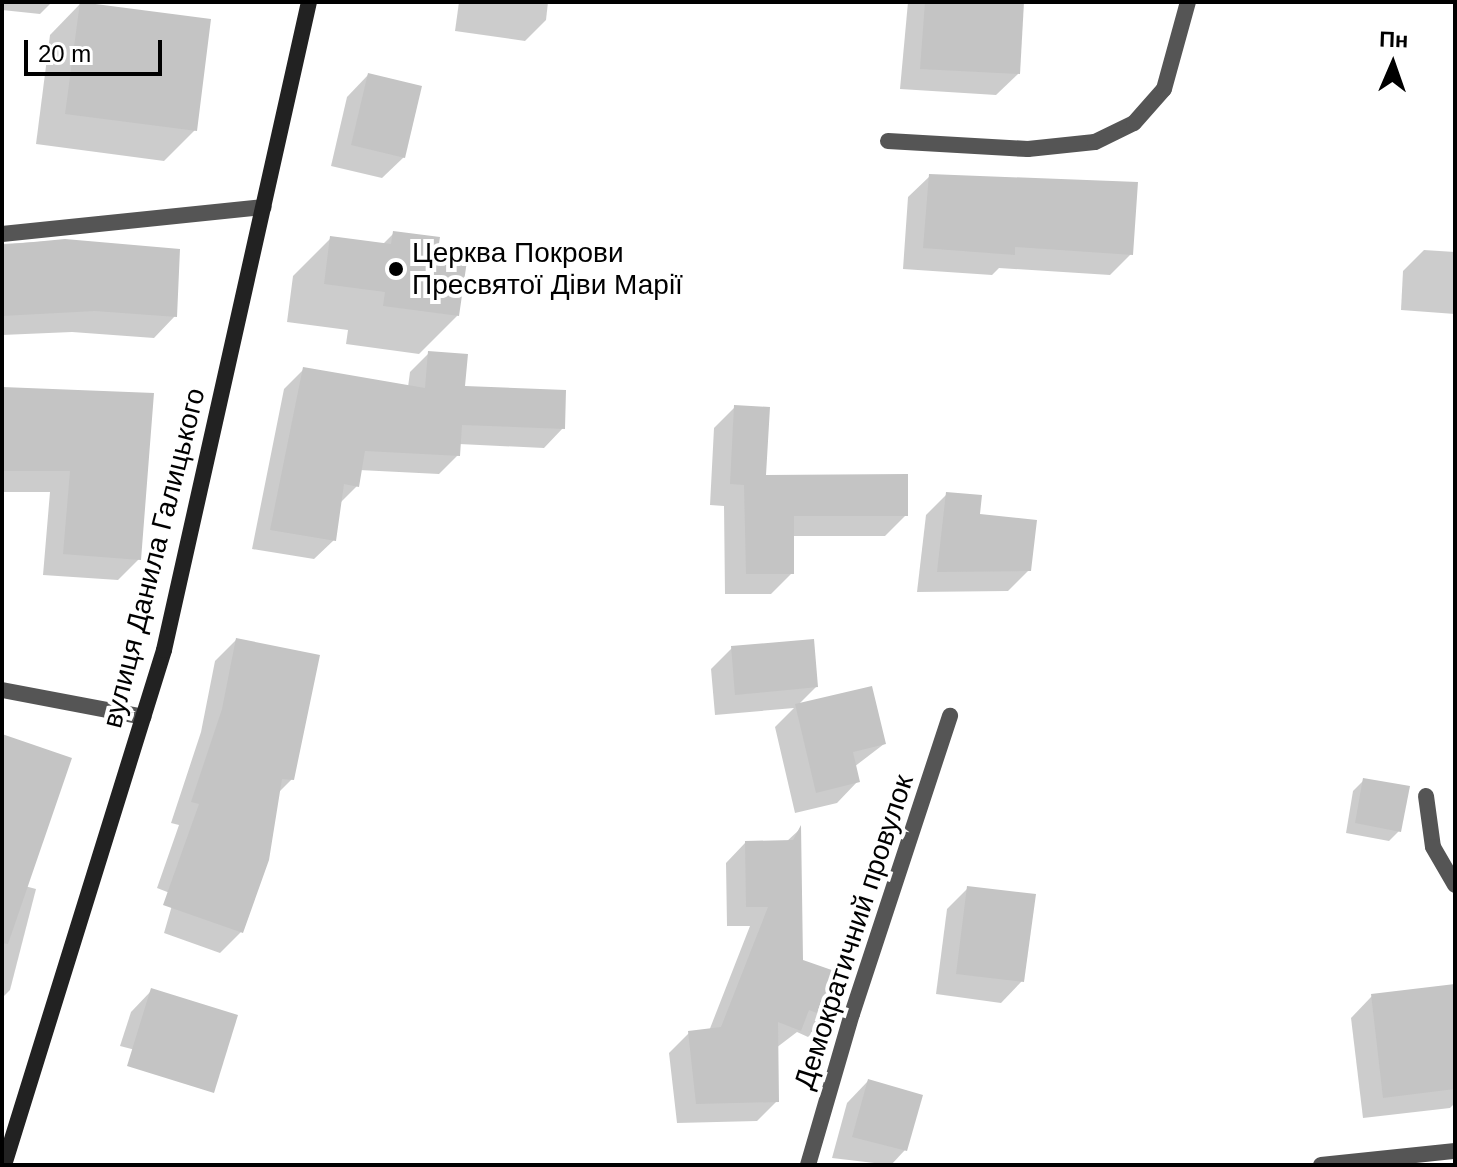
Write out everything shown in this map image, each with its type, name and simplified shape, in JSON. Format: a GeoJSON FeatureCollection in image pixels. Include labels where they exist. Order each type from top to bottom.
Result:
{"type":"FeatureCollection","features":[{"type":"Feature","properties":{"kind":"street","name":"вулиця Данила Галицького"},"geometry":{"type":"LineString","coordinates":[[4,1165],[164,650],[309,2]]}},
{"type":"Feature","properties":{"kind":"street"},"geometry":{"type":"LineString","coordinates":[[888,141],[1028,149],[1095,142],[1134,123],[1164,89],[1188,2]]}},
{"type":"Feature","properties":{"kind":"street"},"geometry":{"type":"LineString","coordinates":[[2,234],[264,207]]}},
{"type":"Feature","properties":{"kind":"street"},"geometry":{"type":"LineString","coordinates":[[2,690],[143,717]]}},
{"type":"Feature","properties":{"kind":"street","name":"Демократичний провулок"},"geometry":{"type":"LineString","coordinates":[[808,1165],[852,1014],[950,716]]}},
{"type":"Feature","properties":{"kind":"street"},"geometry":{"type":"LineString","coordinates":[[1426,796],[1433,847],[1455,885]]}},
{"type":"Feature","properties":{"kind":"street"},"geometry":{"type":"LineString","coordinates":[[1321,1165],[1455,1151]]}},
{"type":"Feature","properties":{"kind":"building"},"geometry":{"type":"Polygon","coordinates":[[[80,2],[211,19],[197,131],[65,114],[80,2]]]}},
{"type":"Feature","properties":{"kind":"building"},"geometry":{"type":"Polygon","coordinates":[[[925,2],[1024,2],[1020,74],[920,69],[925,2]]]}},
{"type":"Feature","properties":{"kind":"building"},"geometry":{"type":"Polygon","coordinates":[[[368,73],[422,86],[405,158],[351,145],[368,73]]]}},
{"type":"Feature","properties":{"kind":"building"},"geometry":{"type":"Polygon","coordinates":[[[929,174],[1138,182],[1133,255],[1015,247],[1015,255],[923,248],[929,174]]]}},
{"type":"Feature","properties":{"kind":"building","name":"Церква Покрови Пресвятої Діви Марії"},"geometry":{"type":"Polygon","coordinates":[[[393,231],[440,237],[438,250],[468,254],[459,316],[383,306],[385,292],[324,284],[330,236],[391,244],[393,231]]]}},
{"type":"Feature","properties":{"kind":"building"},"geometry":{"type":"Polygon","coordinates":[[[65,239],[180,249],[177,317],[95,311],[2,316],[2,245],[65,239]]]}},
{"type":"Feature","properties":{"kind":"building"},"geometry":{"type":"Polygon","coordinates":[[[428,351],[468,354],[465,386],[566,390],[565,429],[462,425],[460,456],[365,451],[359,487],[344,484],[336,541],[270,530],[303,367],[425,388],[428,351]]]}},
{"type":"Feature","properties":{"kind":"building"},"geometry":{"type":"Polygon","coordinates":[[[2,387],[154,393],[141,560],[63,554],[70,471],[2,471],[2,387]]]}},
{"type":"Feature","properties":{"kind":"building"},"geometry":{"type":"Polygon","coordinates":[[[734,405],[770,407],[766,475],[908,474],[908,516],[794,516],[794,574],[746,574],[744,485],[730,484],[734,405]]]}},
{"type":"Feature","properties":{"kind":"building"},"geometry":{"type":"Polygon","coordinates":[[[946,492],[982,495],[980,514],[1037,520],[1031,571],[937,572],[946,492]]]}},
{"type":"Feature","properties":{"kind":"building"},"geometry":{"type":"Polygon","coordinates":[[[236,638],[320,655],[294,780],[282,779],[269,860],[243,933],[163,905],[199,804],[191,802],[222,709],[236,638]]]}},
{"type":"Feature","properties":{"kind":"building"},"geometry":{"type":"Polygon","coordinates":[[[814,639],[818,687],[735,695],[731,646],[814,639]]]}},
{"type":"Feature","properties":{"kind":"building"},"geometry":{"type":"Polygon","coordinates":[[[872,686],[886,744],[853,752],[860,782],[816,793],[795,704],[872,686]]]}},
{"type":"Feature","properties":{"kind":"building"},"geometry":{"type":"Polygon","coordinates":[[[2,734],[72,758],[8,944],[2,943],[2,734]]]}},
{"type":"Feature","properties":{"kind":"building"},"geometry":{"type":"Polygon","coordinates":[[[1363,778],[1410,786],[1401,832],[1355,823],[1363,778]]]}},
{"type":"Feature","properties":{"kind":"building"},"geometry":{"type":"Polygon","coordinates":[[[801,825],[803,960],[846,975],[830,1018],[809,1010],[801,1031],[778,1022],[779,1102],[696,1104],[688,1031],[721,1027],[768,907],[746,907],[745,841],[793,840],[801,825]]]}},
{"type":"Feature","properties":{"kind":"building"},"geometry":{"type":"Polygon","coordinates":[[[967,886],[1036,894],[1024,982],[956,974],[967,886]]]}},
{"type":"Feature","properties":{"kind":"building"},"geometry":{"type":"Polygon","coordinates":[[[1455,984],[1455,1089],[1383,1098],[1371,994],[1455,984]]]}},
{"type":"Feature","properties":{"kind":"building"},"geometry":{"type":"Polygon","coordinates":[[[151,988],[238,1015],[214,1093],[127,1066],[151,988]]]}},
{"type":"Feature","properties":{"kind":"building"},"geometry":{"type":"Polygon","coordinates":[[[868,1079],[923,1095],[907,1151],[852,1137],[868,1079]]]}},
{"type":"Feature","properties":{"kind":"place","name":"Церква Покрови Пресвятої Діви Марії"},"geometry":{"type":"Point","coordinates":[396,269]}}]}
